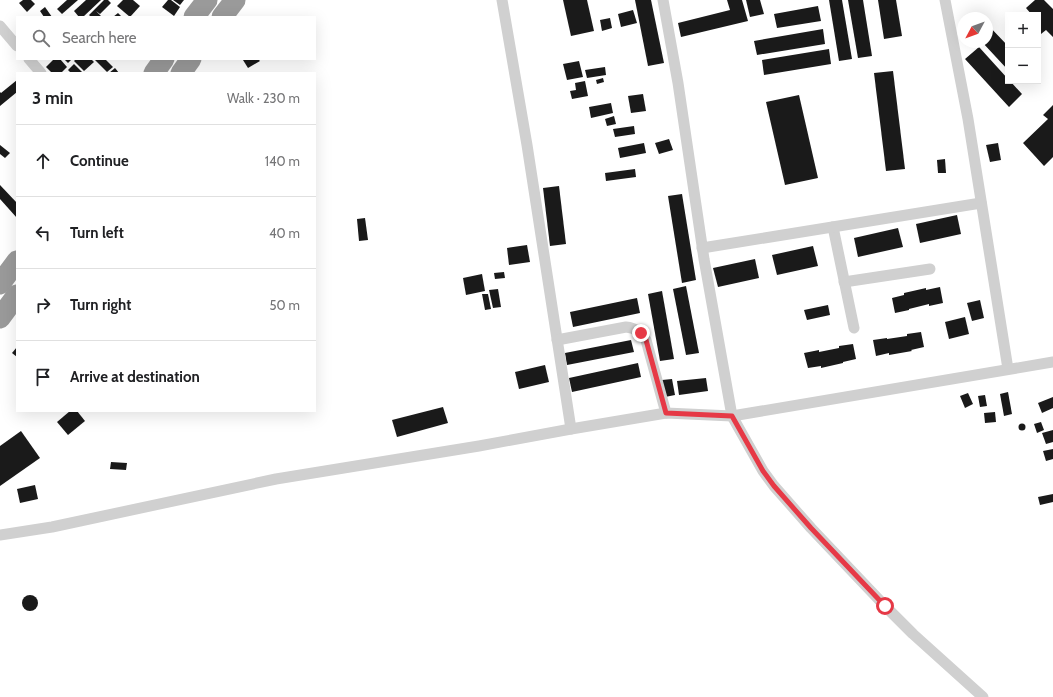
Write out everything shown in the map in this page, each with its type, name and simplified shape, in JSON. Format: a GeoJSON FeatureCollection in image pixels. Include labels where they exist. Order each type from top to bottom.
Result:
{"type":"FeatureCollection","features":[{"type":"Feature","properties":{"kind":"highway"},"geometry":{"type":"LineString","coordinates":[[195,16],[207,0]]}},
{"type":"Feature","properties":{"kind":"highway"},"geometry":{"type":"LineString","coordinates":[[223,16],[235,0]]}},
{"type":"Feature","properties":{"kind":"highway"},"geometry":{"type":"LineString","coordinates":[[155,72],[163,60]]}},
{"type":"Feature","properties":{"kind":"highway"},"geometry":{"type":"LineString","coordinates":[[182,72],[190,60]]}},
{"type":"Feature","properties":{"kind":"highway"},"geometry":{"type":"LineString","coordinates":[[0,284],[16,262]]}},
{"type":"Feature","properties":{"kind":"highway"},"geometry":{"type":"LineString","coordinates":[[0,318],[16,296]]}},
{"type":"Feature","properties":{"kind":"street"},"geometry":{"type":"LineString","coordinates":[[502,0],[527,145],[571,429]]}},
{"type":"Feature","properties":{"kind":"street"},"geometry":{"type":"LineString","coordinates":[[663,0],[678,83],[702,248],[732,416],[763,471],[788,502],[885,606],[913,634],[983,697]]}},
{"type":"Feature","properties":{"kind":"street"},"geometry":{"type":"LineString","coordinates":[[945,0],[968,119],[1008,369]]}},
{"type":"Feature","properties":{"kind":"street"},"geometry":{"type":"LineString","coordinates":[[0,26],[16,45]]}},
{"type":"Feature","properties":{"kind":"street"},"geometry":{"type":"LineString","coordinates":[[30,60],[40,72]]}},
{"type":"Feature","properties":{"kind":"street"},"geometry":{"type":"LineString","coordinates":[[702,248],[981,203]]}},
{"type":"Feature","properties":{"kind":"street"},"geometry":{"type":"LineString","coordinates":[[833,227],[854,328]]}},
{"type":"Feature","properties":{"kind":"street"},"geometry":{"type":"LineString","coordinates":[[844,282],[930,269]]}},
{"type":"Feature","properties":{"kind":"street"},"geometry":{"type":"LineString","coordinates":[[557,340],[626,327],[633,328],[641,333],[646,340],[666,413]]}},
{"type":"Feature","properties":{"kind":"street"},"geometry":{"type":"LineString","coordinates":[[0,535],[52,527],[276,479],[666,413],[732,416],[1053,362]]}},
{"type":"Feature","properties":{"kind":"building"},"geometry":{"type":"Polygon","coordinates":[[[23,0],[31,0],[35,4],[27,12],[19,3],[23,0]]]}},
{"type":"Feature","properties":{"kind":"building"},"geometry":{"type":"Polygon","coordinates":[[[67,0],[78,0],[62,14],[57,9],[67,0]]]}},
{"type":"Feature","properties":{"kind":"building"},"geometry":{"type":"Polygon","coordinates":[[[86,0],[101,0],[84,16],[78,16],[74,11],[86,0]]]}},
{"type":"Feature","properties":{"kind":"building"},"geometry":{"type":"Polygon","coordinates":[[[104,0],[108,0],[111,3],[100,14],[96,11],[101,16],[89,15],[104,0]]]}},
{"type":"Feature","properties":{"kind":"building"},"geometry":{"type":"Polygon","coordinates":[[[123,0],[133,0],[140,6],[131,16],[129,16],[117,6],[123,0]]]}},
{"type":"Feature","properties":{"kind":"building"},"geometry":{"type":"Polygon","coordinates":[[[168,0],[171,0],[180,7],[174,16],[162,7],[168,0]]]}},
{"type":"Feature","properties":{"kind":"building"},"geometry":{"type":"Polygon","coordinates":[[[173,0],[184,0],[180,5],[173,0]]]}},
{"type":"Feature","properties":{"kind":"building"},"geometry":{"type":"Polygon","coordinates":[[[563,0],[587,0],[594,31],[571,36],[563,0]]]}},
{"type":"Feature","properties":{"kind":"building"},"geometry":{"type":"Polygon","coordinates":[[[635,0],[651,0],[664,63],[648,66],[635,0]]]}},
{"type":"Feature","properties":{"kind":"building"},"geometry":{"type":"Polygon","coordinates":[[[727,0],[742,0],[748,21],[681,37],[678,23],[730,10],[727,0]]]}},
{"type":"Feature","properties":{"kind":"building"},"geometry":{"type":"Polygon","coordinates":[[[746,0],[760,0],[764,14],[750,17],[746,0]]]}},
{"type":"Feature","properties":{"kind":"building"},"geometry":{"type":"Polygon","coordinates":[[[829,0],[842,0],[852,59],[839,61],[829,0]]]}},
{"type":"Feature","properties":{"kind":"building"},"geometry":{"type":"Polygon","coordinates":[[[848,0],[863,0],[872,56],[858,58],[848,0]]]}},
{"type":"Feature","properties":{"kind":"building"},"geometry":{"type":"Polygon","coordinates":[[[878,0],[896,0],[902,36],[884,39],[878,0]]]}},
{"type":"Feature","properties":{"kind":"building"},"geometry":{"type":"Polygon","coordinates":[[[1035,0],[1044,0],[1053,9],[1053,37],[1046,30],[1041,34],[1041,12],[1029,12],[1026,8],[1035,0]]]}},
{"type":"Feature","properties":{"kind":"building"},"geometry":{"type":"Polygon","coordinates":[[[818,6],[821,21],[777,28],[774,14],[818,6]]]}},
{"type":"Feature","properties":{"kind":"building"},"geometry":{"type":"Polygon","coordinates":[[[45,7],[51,16],[43,16],[40,11],[45,7]]]}},
{"type":"Feature","properties":{"kind":"building"},"geometry":{"type":"Polygon","coordinates":[[[633,10],[637,23],[621,27],[618,14],[633,10]]]}},
{"type":"Feature","properties":{"kind":"building"},"geometry":{"type":"Polygon","coordinates":[[[118,13],[121,16],[114,16],[118,13]]]}},
{"type":"Feature","properties":{"kind":"building"},"geometry":{"type":"Polygon","coordinates":[[[610,18],[612,28],[602,31],[600,20],[610,18]]]}},
{"type":"Feature","properties":{"kind":"building"},"geometry":{"type":"Polygon","coordinates":[[[823,29],[825,44],[757,55],[754,41],[823,29]]]}},
{"type":"Feature","properties":{"kind":"building"},"geometry":{"type":"Polygon","coordinates":[[[993,30],[1005,43],[1005,67],[988,48],[993,48],[993,30]]]}},
{"type":"Feature","properties":{"kind":"building"},"geometry":{"type":"Polygon","coordinates":[[[978,48],[980,48],[1005,76],[1005,84],[1013,84],[1022,94],[1009,107],[965,59],[978,48]]]}},
{"type":"Feature","properties":{"kind":"building"},"geometry":{"type":"Polygon","coordinates":[[[829,49],[831,64],[764,75],[762,60],[829,49]]]}},
{"type":"Feature","properties":{"kind":"building"},"geometry":{"type":"Polygon","coordinates":[[[53,60],[61,60],[67,67],[62,72],[51,72],[46,67],[53,60]]]}},
{"type":"Feature","properties":{"kind":"building"},"geometry":{"type":"Polygon","coordinates":[[[92,60],[94,62],[84,71],[74,61],[92,60]]]}},
{"type":"Feature","properties":{"kind":"building"},"geometry":{"type":"Polygon","coordinates":[[[95,60],[106,60],[113,67],[107,72],[95,60]]]}},
{"type":"Feature","properties":{"kind":"building"},"geometry":{"type":"Polygon","coordinates":[[[243,60],[260,61],[248,68],[243,60]]]}},
{"type":"Feature","properties":{"kind":"building"},"geometry":{"type":"Polygon","coordinates":[[[579,61],[583,77],[567,80],[563,64],[579,61]]]}},
{"type":"Feature","properties":{"kind":"building"},"geometry":{"type":"Polygon","coordinates":[[[74,64],[82,72],[70,72],[68,70],[74,64]]]}},
{"type":"Feature","properties":{"kind":"building"},"geometry":{"type":"Polygon","coordinates":[[[605,67],[606,75],[587,78],[585,70],[605,67]]]}},
{"type":"Feature","properties":{"kind":"building"},"geometry":{"type":"Polygon","coordinates":[[[115,68],[118,72],[110,72],[115,68]]]}},
{"type":"Feature","properties":{"kind":"building"},"geometry":{"type":"Polygon","coordinates":[[[893,71],[905,169],[886,171],[874,73],[893,71]]]}},
{"type":"Feature","properties":{"kind":"building"},"geometry":{"type":"Polygon","coordinates":[[[603,78],[604,82],[597,84],[596,80],[603,78]]]}},
{"type":"Feature","properties":{"kind":"building"},"geometry":{"type":"Polygon","coordinates":[[[16,81],[16,93],[0,106],[0,92],[1,93],[16,81]]]}},
{"type":"Feature","properties":{"kind":"building"},"geometry":{"type":"Polygon","coordinates":[[[585,81],[588,96],[572,99],[570,91],[576,90],[575,83],[585,81]]]}},
{"type":"Feature","properties":{"kind":"building"},"geometry":{"type":"Polygon","coordinates":[[[643,94],[646,111],[631,113],[628,96],[643,94]]]}},
{"type":"Feature","properties":{"kind":"building"},"geometry":{"type":"Polygon","coordinates":[[[799,95],[818,178],[785,185],[766,102],[799,95]]]}},
{"type":"Feature","properties":{"kind":"building"},"geometry":{"type":"Polygon","coordinates":[[[611,103],[613,113],[591,118],[589,107],[611,103]]]}},
{"type":"Feature","properties":{"kind":"building"},"geometry":{"type":"Polygon","coordinates":[[[1053,105],[1053,157],[1044,166],[1023,143],[1048,119],[1043,115],[1053,105]]]}},
{"type":"Feature","properties":{"kind":"building"},"geometry":{"type":"Polygon","coordinates":[[[614,116],[616,124],[607,126],[605,119],[614,116]]]}},
{"type":"Feature","properties":{"kind":"building"},"geometry":{"type":"Polygon","coordinates":[[[634,126],[635,134],[615,137],[613,129],[634,126]]]}},
{"type":"Feature","properties":{"kind":"building"},"geometry":{"type":"Polygon","coordinates":[[[669,139],[673,150],[659,154],[655,143],[669,139]]]}},
{"type":"Feature","properties":{"kind":"building"},"geometry":{"type":"Polygon","coordinates":[[[644,143],[646,153],[620,158],[618,148],[644,143]]]}},
{"type":"Feature","properties":{"kind":"building"},"geometry":{"type":"Polygon","coordinates":[[[998,143],[1001,160],[990,162],[986,145],[998,143]]]}},
{"type":"Feature","properties":{"kind":"building"},"geometry":{"type":"Polygon","coordinates":[[[0,145],[10,153],[5,158],[0,154],[0,145]]]}},
{"type":"Feature","properties":{"kind":"building"},"geometry":{"type":"Polygon","coordinates":[[[945,159],[946,173],[938,173],[937,160],[945,159]]]}},
{"type":"Feature","properties":{"kind":"building"},"geometry":{"type":"Polygon","coordinates":[[[635,169],[636,177],[606,181],[605,173],[635,169]]]}},
{"type":"Feature","properties":{"kind":"building"},"geometry":{"type":"Polygon","coordinates":[[[0,185],[16,202],[16,217],[0,199],[0,185]]]}},
{"type":"Feature","properties":{"kind":"building"},"geometry":{"type":"Polygon","coordinates":[[[559,186],[566,244],[550,246],[543,188],[559,186]]]}},
{"type":"Feature","properties":{"kind":"building"},"geometry":{"type":"Polygon","coordinates":[[[682,194],[696,280],[682,283],[668,196],[682,194]]]}},
{"type":"Feature","properties":{"kind":"building"},"geometry":{"type":"Polygon","coordinates":[[[957,215],[961,234],[920,243],[916,224],[957,215]]]}},
{"type":"Feature","properties":{"kind":"building"},"geometry":{"type":"Polygon","coordinates":[[[365,218],[368,240],[359,241],[357,219],[365,218]]]}},
{"type":"Feature","properties":{"kind":"building"},"geometry":{"type":"Polygon","coordinates":[[[898,228],[903,247],[858,257],[854,238],[898,228]]]}},
{"type":"Feature","properties":{"kind":"building"},"geometry":{"type":"Polygon","coordinates":[[[527,245],[530,262],[509,265],[507,248],[527,245]]]}},
{"type":"Feature","properties":{"kind":"building"},"geometry":{"type":"Polygon","coordinates":[[[813,246],[818,266],[777,275],[772,255],[813,246]]]}},
{"type":"Feature","properties":{"kind":"building"},"geometry":{"type":"Polygon","coordinates":[[[755,259],[759,278],[718,287],[713,268],[755,259]]]}},
{"type":"Feature","properties":{"kind":"building"},"geometry":{"type":"Polygon","coordinates":[[[504,272],[505,278],[495,279],[494,273],[504,272]]]}},
{"type":"Feature","properties":{"kind":"building"},"geometry":{"type":"Polygon","coordinates":[[[482,274],[485,291],[466,295],[463,278],[482,274]]]}},
{"type":"Feature","properties":{"kind":"building"},"geometry":{"type":"Polygon","coordinates":[[[686,286],[699,353],[686,355],[673,289],[686,286]]]}},
{"type":"Feature","properties":{"kind":"building"},"geometry":{"type":"Polygon","coordinates":[[[940,287],[943,303],[929,306],[929,304],[895,313],[892,298],[904,295],[904,293],[926,288],[926,290],[940,287]]]}},
{"type":"Feature","properties":{"kind":"building"},"geometry":{"type":"Polygon","coordinates":[[[498,289],[501,307],[493,308],[489,290],[498,289]]]}},
{"type":"Feature","properties":{"kind":"building"},"geometry":{"type":"Polygon","coordinates":[[[662,291],[674,359],[660,361],[648,294],[662,291]]]}},
{"type":"Feature","properties":{"kind":"building"},"geometry":{"type":"Polygon","coordinates":[[[482,294],[488,294],[491,309],[485,310],[482,294]]]}},
{"type":"Feature","properties":{"kind":"building"},"geometry":{"type":"Polygon","coordinates":[[[637,298],[640,313],[573,327],[570,312],[637,298]]]}},
{"type":"Feature","properties":{"kind":"building"},"geometry":{"type":"Polygon","coordinates":[[[980,300],[984,318],[972,321],[967,303],[980,300]]]}},
{"type":"Feature","properties":{"kind":"building"},"geometry":{"type":"Polygon","coordinates":[[[828,305],[830,315],[807,320],[804,310],[828,305]]]}},
{"type":"Feature","properties":{"kind":"building"},"geometry":{"type":"Polygon","coordinates":[[[965,317],[969,334],[949,339],[945,322],[965,317]]]}},
{"type":"Feature","properties":{"kind":"building"},"geometry":{"type":"Polygon","coordinates":[[[921,332],[924,347],[911,350],[912,351],[876,356],[873,340],[907,336],[907,334],[921,332]]]}},
{"type":"Feature","properties":{"kind":"building"},"geometry":{"type":"Polygon","coordinates":[[[631,340],[634,352],[567,365],[565,353],[631,340]]]}},
{"type":"Feature","properties":{"kind":"building"},"geometry":{"type":"Polygon","coordinates":[[[853,344],[856,359],[821,368],[821,366],[808,368],[804,353],[819,350],[819,352],[839,348],[839,346],[853,344]]]}},
{"type":"Feature","properties":{"kind":"building"},"geometry":{"type":"Polygon","coordinates":[[[16,348],[16,356],[12,353],[16,348]]]}},
{"type":"Feature","properties":{"kind":"building"},"geometry":{"type":"Polygon","coordinates":[[[638,363],[641,377],[572,392],[569,378],[638,363]]]}},
{"type":"Feature","properties":{"kind":"building"},"geometry":{"type":"Polygon","coordinates":[[[545,365],[549,382],[519,389],[515,372],[545,365]]]}},
{"type":"Feature","properties":{"kind":"building"},"geometry":{"type":"Polygon","coordinates":[[[706,378],[708,391],[679,395],[677,381],[706,378]]]}},
{"type":"Feature","properties":{"kind":"building"},"geometry":{"type":"Polygon","coordinates":[[[672,379],[675,395],[665,397],[662,380],[672,379]]]}},
{"type":"Feature","properties":{"kind":"building"},"geometry":{"type":"Polygon","coordinates":[[[1008,392],[1012,414],[1004,416],[1000,394],[1008,392]]]}},
{"type":"Feature","properties":{"kind":"building"},"geometry":{"type":"Polygon","coordinates":[[[968,393],[973,404],[965,408],[960,396],[968,393]]]}},
{"type":"Feature","properties":{"kind":"building"},"geometry":{"type":"Polygon","coordinates":[[[985,395],[987,406],[980,407],[978,396],[985,395]]]}},
{"type":"Feature","properties":{"kind":"building"},"geometry":{"type":"Polygon","coordinates":[[[1053,397],[1053,408],[1042,413],[1038,403],[1053,397]]]}},
{"type":"Feature","properties":{"kind":"building"},"geometry":{"type":"Polygon","coordinates":[[[443,407],[448,423],[397,437],[392,420],[443,407]]]}},
{"type":"Feature","properties":{"kind":"building"},"geometry":{"type":"Polygon","coordinates":[[[69,412],[78,412],[85,421],[68,435],[57,422],[69,412]]]}},
{"type":"Feature","properties":{"kind":"building"},"geometry":{"type":"Polygon","coordinates":[[[995,412],[996,422],[985,423],[984,413],[995,412]]]}},
{"type":"Feature","properties":{"kind":"building"},"geometry":{"type":"Polygon","coordinates":[[[1041,422],[1044,430],[1037,433],[1034,424],[1041,422]]]}},
{"type":"Feature","properties":{"kind":"building"},"geometry":{"type":"Polygon","coordinates":[[[1022,423],[1025,424],[1025,430],[1022,431],[1019,430],[1018,427],[1019,424],[1022,423]]]}},
{"type":"Feature","properties":{"kind":"building"},"geometry":{"type":"Polygon","coordinates":[[[1053,430],[1053,442],[1046,444],[1042,433],[1053,430]]]}},
{"type":"Feature","properties":{"kind":"building"},"geometry":{"type":"Polygon","coordinates":[[[21,431],[40,458],[0,486],[0,446],[21,431]]]}},
{"type":"Feature","properties":{"kind":"building"},"geometry":{"type":"Polygon","coordinates":[[[1053,449],[1053,459],[1046,461],[1043,451],[1053,449]]]}},
{"type":"Feature","properties":{"kind":"building"},"geometry":{"type":"Polygon","coordinates":[[[111,462],[127,463],[126,470],[110,469],[111,462]]]}},
{"type":"Feature","properties":{"kind":"building"},"geometry":{"type":"Polygon","coordinates":[[[35,485],[38,499],[20,503],[17,489],[35,485]]]}},
{"type":"Feature","properties":{"kind":"building"},"geometry":{"type":"Polygon","coordinates":[[[1053,494],[1053,502],[1040,505],[1038,497],[1053,494]]]}},
{"type":"Feature","properties":{"kind":"building"},"geometry":{"type":"Polygon","coordinates":[[[30,595],[36,597],[38,603],[36,609],[30,611],[24,609],[22,603],[24,597],[30,595]]]}},
{"type":"Feature","properties":{"kind":"route"},"geometry":{"type":"LineString","coordinates":[[641,333],[646,340],[666,413],[732,416],[763,471],[774,486],[811,528],[885,606]]}}]}
